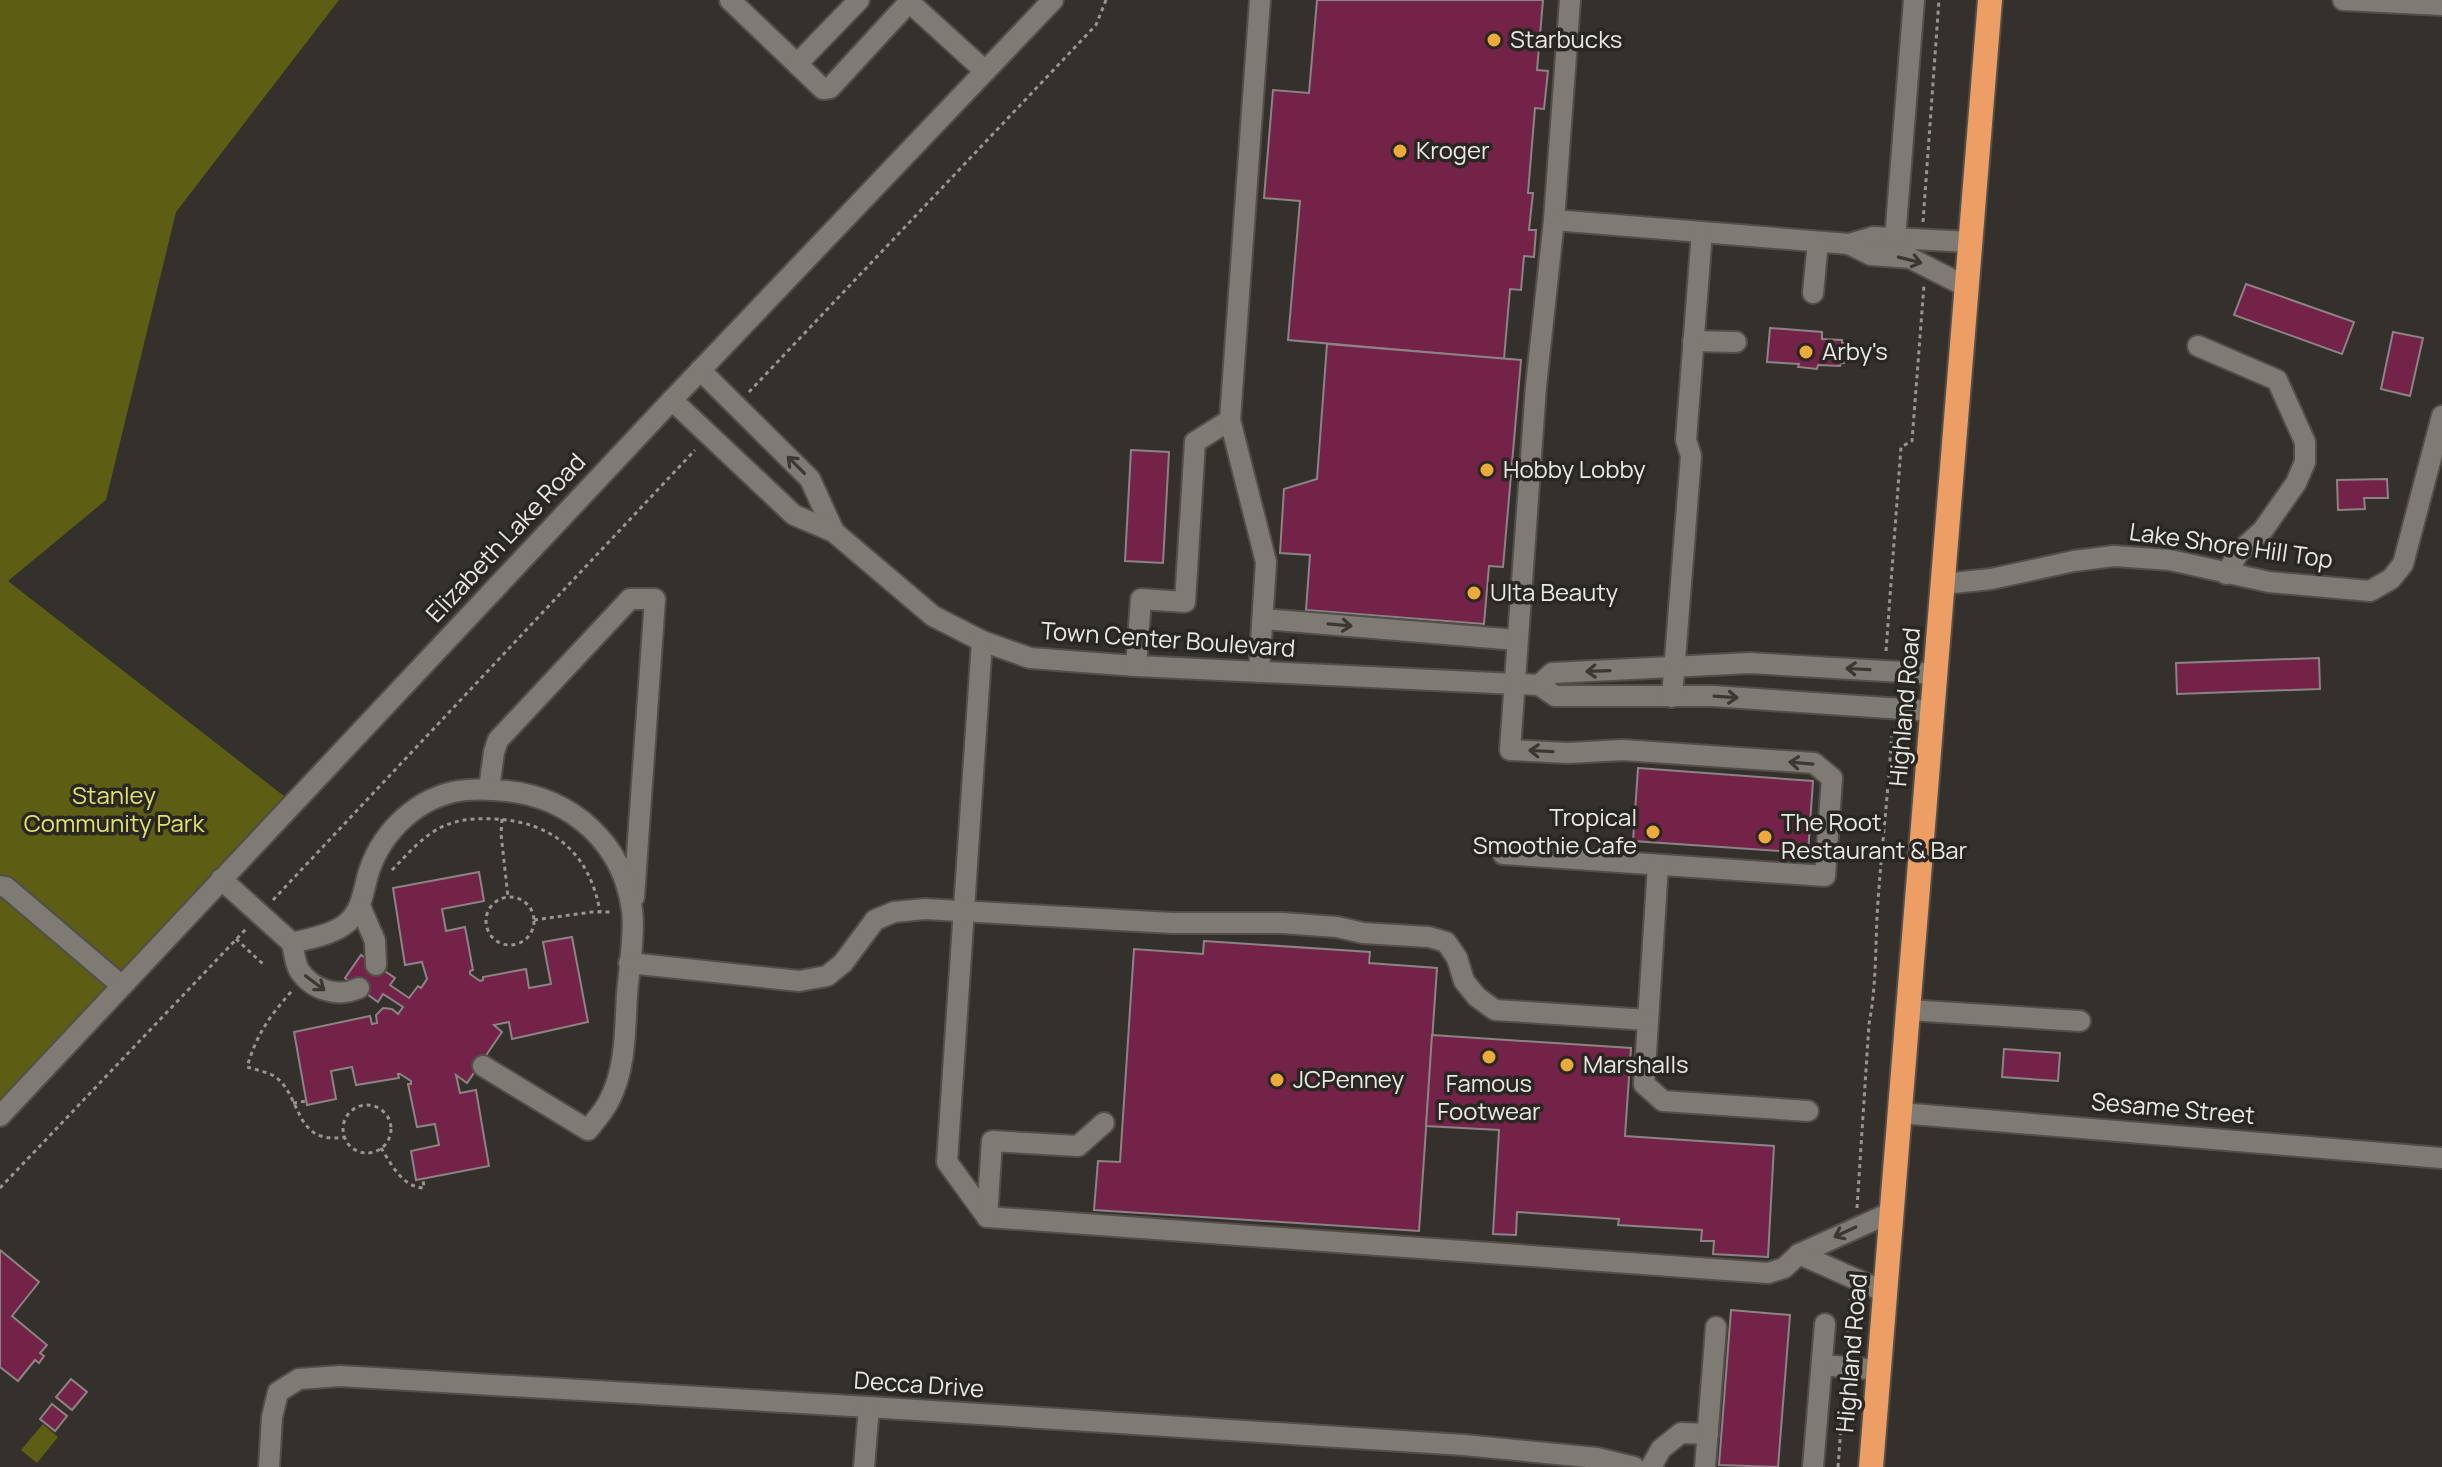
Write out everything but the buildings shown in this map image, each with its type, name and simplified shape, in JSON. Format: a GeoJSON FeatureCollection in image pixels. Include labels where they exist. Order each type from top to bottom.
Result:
{"type":"FeatureCollection","features":[{"type":"Feature","properties":{"kind":"highway","name":"Highland Road"},"geometry":{"type":"LineString","coordinates":[[1871,1467],[1990,0]]}},
{"type":"Feature","properties":{"kind":"street"},"geometry":{"type":"LineString","coordinates":[[797,64],[859,0]]}},
{"type":"Feature","properties":{"kind":"street","name":"Elizabeth Lake Road"},"geometry":{"type":"LineString","coordinates":[[0,1116],[700,370],[1053,0]]}},
{"type":"Feature","properties":{"kind":"street"},"geometry":{"type":"LineString","coordinates":[[1259,672],[1266,562],[1230,420],[1260,0]]}},
{"type":"Feature","properties":{"kind":"street"},"geometry":{"type":"LineString","coordinates":[[1503,854],[1825,876],[1832,778],[1814,763],[1623,750],[1568,753],[1510,750],[1536,386],[1554,220],[1570,0]]}},
{"type":"Feature","properties":{"kind":"street"},"geometry":{"type":"LineString","coordinates":[[1895,239],[1914,0]]}},
{"type":"Feature","properties":{"kind":"street"},"geometry":{"type":"LineString","coordinates":[[2343,0],[2442,5]]}},
{"type":"Feature","properties":{"kind":"street"},"geometry":{"type":"LineString","coordinates":[[744,5],[823,89],[830,88],[909,1],[985,71]]}},
{"type":"Feature","properties":{"kind":"street"},"geometry":{"type":"LineString","coordinates":[[1554,220],[1849,244],[1873,237],[1971,242]]}},
{"type":"Feature","properties":{"kind":"street"},"geometry":{"type":"LineString","coordinates":[[1672,697],[1691,456],[1686,440],[1702,232]]}},
{"type":"Feature","properties":{"kind":"street"},"geometry":{"type":"LineString","coordinates":[[1813,293],[1818,242]]}},
{"type":"Feature","properties":{"kind":"street"},"geometry":{"type":"LineString","coordinates":[[1849,244],[1871,255],[1910,258],[1967,287]]}},
{"type":"Feature","properties":{"kind":"street"},"geometry":{"type":"LineString","coordinates":[[1693,341],[1736,342]]}},
{"type":"Feature","properties":{"kind":"street"},"geometry":{"type":"LineString","coordinates":[[2198,346],[2277,380],[2305,442],[2305,462],[2296,483],[2263,530],[2239,552],[2226,574]]}},
{"type":"Feature","properties":{"kind":"street","name":"Town Center Boulevard"},"geometry":{"type":"LineString","coordinates":[[700,370],[810,479],[834,532]]}},
{"type":"Feature","properties":{"kind":"street","name":"Town Center Boulevard"},"geometry":{"type":"LineString","coordinates":[[672,400],[794,515],[834,532],[933,616],[982,641],[1030,658],[1539,685],[1555,696],[1712,696],[1932,711]]}},
{"type":"Feature","properties":{"kind":"street","name":"Lake Shore Hill Top"},"geometry":{"type":"LineString","coordinates":[[1943,584],[1991,579],[2074,561],[2114,556],[2170,560],[2269,582],[2370,591],[2391,579],[2403,564],[2442,416]]}},
{"type":"Feature","properties":{"kind":"street"},"geometry":{"type":"LineString","coordinates":[[1136,666],[1141,599],[1185,602],[1195,442],[1230,420]]}},
{"type":"Feature","properties":{"kind":"street"},"geometry":{"type":"LineString","coordinates":[[483,1066],[588,1130],[608,1103],[619,1073],[655,599],[630,599],[498,740],[489,789]]}},
{"type":"Feature","properties":{"kind":"street"},"geometry":{"type":"LineString","coordinates":[[1263,619],[1517,640]]}},
{"type":"Feature","properties":{"kind":"street"},"geometry":{"type":"LineString","coordinates":[[982,641],[947,1162],[987,1217],[1768,1273],[1784,1268],[1799,1254],[1892,1212]]}},
{"type":"Feature","properties":{"kind":"street","name":"Town Center Boulevard"},"geometry":{"type":"LineString","coordinates":[[1539,685],[1552,673],[1750,663],[1936,674]]}},
{"type":"Feature","properties":{"kind":"street"},"geometry":{"type":"LineString","coordinates":[[292,943],[331,933],[352,918],[360,906],[377,853],[390,833],[420,806],[448,793],[468,789],[522,792],[569,810],[586,823],[615,857],[633,913]]}},
{"type":"Feature","properties":{"kind":"street"},"geometry":{"type":"LineString","coordinates":[[1658,865],[1644,1084],[1663,1101],[1808,1111]]}},
{"type":"Feature","properties":{"kind":"street"},"geometry":{"type":"LineString","coordinates":[[221,879],[292,943],[299,970],[320,988],[338,993],[359,988]]}},
{"type":"Feature","properties":{"kind":"street"},"geometry":{"type":"LineString","coordinates":[[0,886],[6,887],[121,985]]}},
{"type":"Feature","properties":{"kind":"street"},"geometry":{"type":"LineString","coordinates":[[360,906],[376,947],[376,965]]}},
{"type":"Feature","properties":{"kind":"street"},"geometry":{"type":"LineString","coordinates":[[629,963],[799,981],[827,976],[843,963],[875,920],[894,912],[925,909],[1172,923],[1282,923],[1429,937],[1446,942],[1457,958],[1464,981],[1477,997],[1495,1010],[1648,1020]]}},
{"type":"Feature","properties":{"kind":"street"},"geometry":{"type":"LineString","coordinates":[[1908,1010],[2080,1021]]}},
{"type":"Feature","properties":{"kind":"street","name":"Sesame Street"},"geometry":{"type":"LineString","coordinates":[[1900,1113],[2442,1158]]}},
{"type":"Feature","properties":{"kind":"street"},"geometry":{"type":"LineString","coordinates":[[987,1217],[992,1141],[1078,1146],[1104,1123]]}},
{"type":"Feature","properties":{"kind":"street"},"geometry":{"type":"LineString","coordinates":[[1799,1254],[1885,1292]]}},
{"type":"Feature","properties":{"kind":"street"},"geometry":{"type":"LineString","coordinates":[[1813,1467],[1825,1324]]}},
{"type":"Feature","properties":{"kind":"street"},"geometry":{"type":"LineString","coordinates":[[1705,1467],[1716,1327]]}},
{"type":"Feature","properties":{"kind":"street"},"geometry":{"type":"LineString","coordinates":[[1822,1365],[1879,1370]]}},
{"type":"Feature","properties":{"kind":"street","name":"Decca Drive"},"geometry":{"type":"LineString","coordinates":[[269,1467],[272,1417],[278,1392],[299,1379],[340,1376],[1464,1445],[1597,1458],[1634,1467]]}},
{"type":"Feature","properties":{"kind":"street"},"geometry":{"type":"LineString","coordinates":[[864,1467],[869,1407]]}},
{"type":"Feature","properties":{"kind":"street"},"geometry":{"type":"LineString","coordinates":[[1651,1467],[1661,1449],[1681,1433],[1708,1434]]}},
{"type":"Feature","properties":{"kind":"path"},"geometry":{"type":"LineString","coordinates":[[737,406],[1096,25],[1106,0]]}},
{"type":"Feature","properties":{"kind":"path"},"geometry":{"type":"LineString","coordinates":[[1923,230],[1939,0]]}},
{"type":"Feature","properties":{"kind":"path"},"geometry":{"type":"LineString","coordinates":[[1887,654],[1901,447],[1912,441],[1925,277]]}},
{"type":"Feature","properties":{"kind":"path"},"geometry":{"type":"LineString","coordinates":[[0,1188],[709,435]]}},
{"type":"Feature","properties":{"kind":"path"},"geometry":{"type":"LineString","coordinates":[[1857,1198],[1892,732]]}},
{"type":"Feature","properties":{"kind":"path"},"geometry":{"type":"LineString","coordinates":[[391,872],[427,836],[445,825],[472,818],[522,822],[538,827],[569,847],[591,880],[600,912]]}},
{"type":"Feature","properties":{"kind":"path"},"geometry":{"type":"LineString","coordinates":[[502,819],[508,897]]}},
{"type":"Feature","properties":{"kind":"path"},"geometry":{"type":"LineString","coordinates":[[508,897],[526,903],[534,920],[531,934],[520,944],[505,945],[492,937],[486,924],[489,909],[500,899],[508,897]]}},
{"type":"Feature","properties":{"kind":"path"},"geometry":{"type":"LineString","coordinates":[[534,920],[600,912],[633,913]]}},
{"type":"Feature","properties":{"kind":"path"},"geometry":{"type":"LineString","coordinates":[[236,939],[263,964]]}},
{"type":"Feature","properties":{"kind":"path"},"geometry":{"type":"LineString","coordinates":[[291,992],[263,1026],[247,1067],[277,1078],[305,1123],[317,1134],[330,1138],[344,1137]]}},
{"type":"Feature","properties":{"kind":"path"},"geometry":{"type":"LineString","coordinates":[[293,1103],[307,1101]]}},
{"type":"Feature","properties":{"kind":"path"},"geometry":{"type":"LineString","coordinates":[[361,1106],[374,1106],[385,1113],[390,1125],[389,1138],[381,1148],[369,1153],[351,1148],[344,1137],[343,1124],[350,1112],[361,1106]]}},
{"type":"Feature","properties":{"kind":"path"},"geometry":{"type":"LineString","coordinates":[[381,1148],[397,1173],[408,1183],[424,1188],[423,1179]]}},
{"type":"Feature","properties":{"kind":"green space","name":"Stanley Community Park"},"geometry":{"type":"Polygon","coordinates":[[[0,0],[339,0],[176,212],[106,500],[8,581],[284,796],[0,1101],[0,0]]]}},
{"type":"Feature","properties":{"kind":"green space"},"geometry":{"type":"Polygon","coordinates":[[[43,1424],[58,1437],[37,1463],[21,1450],[43,1424]]]}},
{"type":"Feature","properties":{"kind":"place","name":"Starbucks"},"geometry":{"type":"Point","coordinates":[1494,40]}},
{"type":"Feature","properties":{"kind":"place","name":"Kroger"},"geometry":{"type":"Point","coordinates":[1400,151]}},
{"type":"Feature","properties":{"kind":"place","name":"Arby's"},"geometry":{"type":"Point","coordinates":[1806,352]}},
{"type":"Feature","properties":{"kind":"place","name":"Hobby Lobby"},"geometry":{"type":"Point","coordinates":[1487,470]}},
{"type":"Feature","properties":{"kind":"place","name":"Ulta Beauty"},"geometry":{"type":"Point","coordinates":[1474,593]}},
{"type":"Feature","properties":{"kind":"place","name":"Tropical Smoothie Cafe"},"geometry":{"type":"Point","coordinates":[1653,832]}},
{"type":"Feature","properties":{"kind":"place","name":"The Root Restaurant & Bar"},"geometry":{"type":"Point","coordinates":[1765,837]}},
{"type":"Feature","properties":{"kind":"place","name":"Famous Footwear"},"geometry":{"type":"Point","coordinates":[1489,1057]}},
{"type":"Feature","properties":{"kind":"place","name":"Marshalls"},"geometry":{"type":"Point","coordinates":[1567,1065]}},
{"type":"Feature","properties":{"kind":"place","name":"JCPenney"},"geometry":{"type":"Point","coordinates":[1277,1080]}}]}
